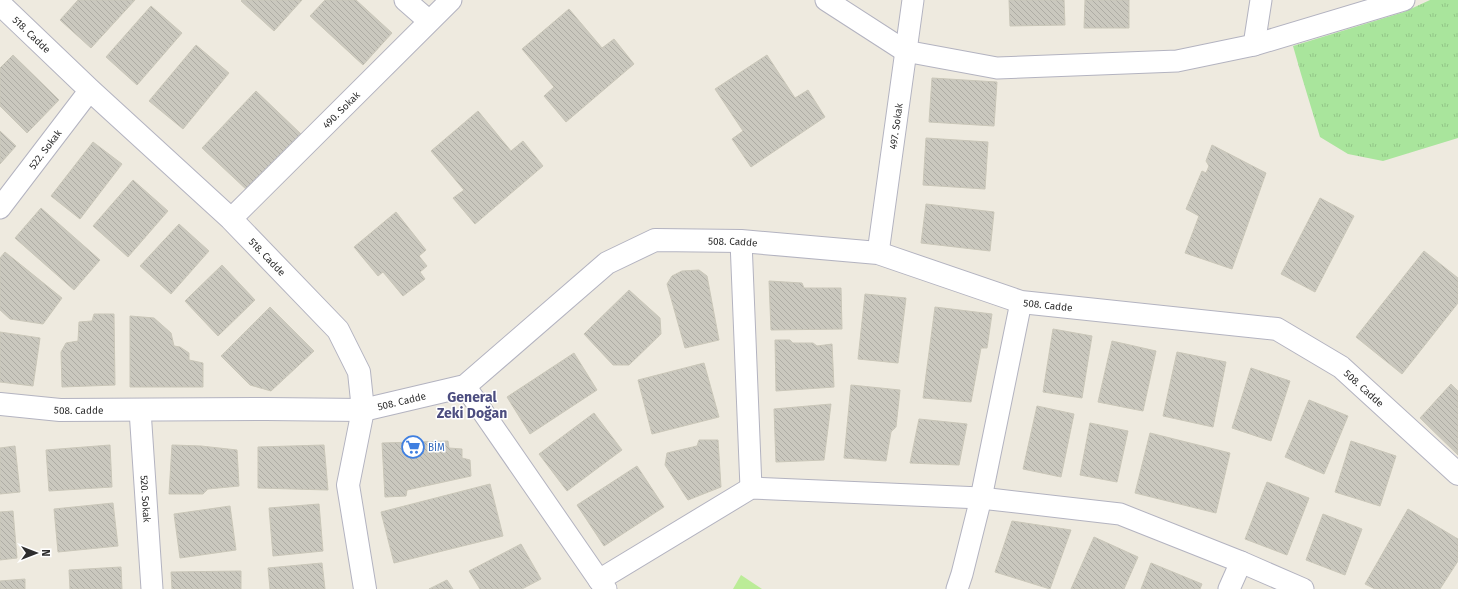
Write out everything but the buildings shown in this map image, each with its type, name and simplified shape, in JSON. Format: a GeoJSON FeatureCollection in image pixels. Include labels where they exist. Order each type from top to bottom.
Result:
{"type":"FeatureCollection","features":[{"type":"Feature","properties":{"kind":"street"},"geometry":{"type":"LineString","coordinates":[[405,0],[429,22]]}},
{"type":"Feature","properties":{"kind":"street","name":"490. Sokak"},"geometry":{"type":"LineString","coordinates":[[231,219],[451,0]]}},
{"type":"Feature","properties":{"kind":"street"},"geometry":{"type":"LineString","coordinates":[[826,0],[905,51],[997,68],[1178,61],[1254,45],[1404,0]]}},
{"type":"Feature","properties":{"kind":"street","name":"497. Sokak"},"geometry":{"type":"LineString","coordinates":[[878,253],[913,0]]}},
{"type":"Feature","properties":{"kind":"street"},"geometry":{"type":"LineString","coordinates":[[1254,45],[1261,0]]}},
{"type":"Feature","properties":{"kind":"street","name":"518. Cadde"},"geometry":{"type":"LineString","coordinates":[[0,4],[90,90],[231,219],[338,330],[359,372],[363,410],[348,485],[365,589]]}},
{"type":"Feature","properties":{"kind":"street","name":"522. Sokak"},"geometry":{"type":"LineString","coordinates":[[0,208],[90,90]]}},
{"type":"Feature","properties":{"kind":"street","name":"508. Cadde"},"geometry":{"type":"LineString","coordinates":[[0,404],[60,410],[363,410],[465,386],[607,262],[655,240],[741,241],[878,253],[1021,302],[1277,328],[1341,367],[1458,474]]}},
{"type":"Feature","properties":{"kind":"street"},"geometry":{"type":"LineString","coordinates":[[741,241],[751,488]]}},
{"type":"Feature","properties":{"kind":"street"},"geometry":{"type":"LineString","coordinates":[[957,589],[981,498],[1021,302]]}},
{"type":"Feature","properties":{"kind":"street"},"geometry":{"type":"LineString","coordinates":[[465,386],[602,585],[751,488],[981,498],[1120,514],[1241,562],[1303,589]]}},
{"type":"Feature","properties":{"kind":"street","name":"520. Sokak"},"geometry":{"type":"LineString","coordinates":[[140,410],[152,589]]}},
{"type":"Feature","properties":{"kind":"street"},"geometry":{"type":"LineString","coordinates":[[1229,589],[1241,562]]}},
{"type":"Feature","properties":{"kind":"green space"},"geometry":{"type":"Polygon","coordinates":[[[1430,0],[1458,0],[1458,138],[1383,161],[1348,154],[1320,137],[1293,46],[1404,12],[1430,0]]]}},
{"type":"Feature","properties":{"kind":"green space"},"geometry":{"type":"Polygon","coordinates":[[[741,575],[762,589],[733,589],[741,575]]]}},
{"type":"Feature","properties":{"kind":"place","name":"BİM"},"geometry":{"type":"Point","coordinates":[413,447]}},
{"type":"Feature","properties":{"kind":"district","name":"General Zeki Doğan"},"geometry":{"type":"Point","coordinates":[472,406]}}]}
